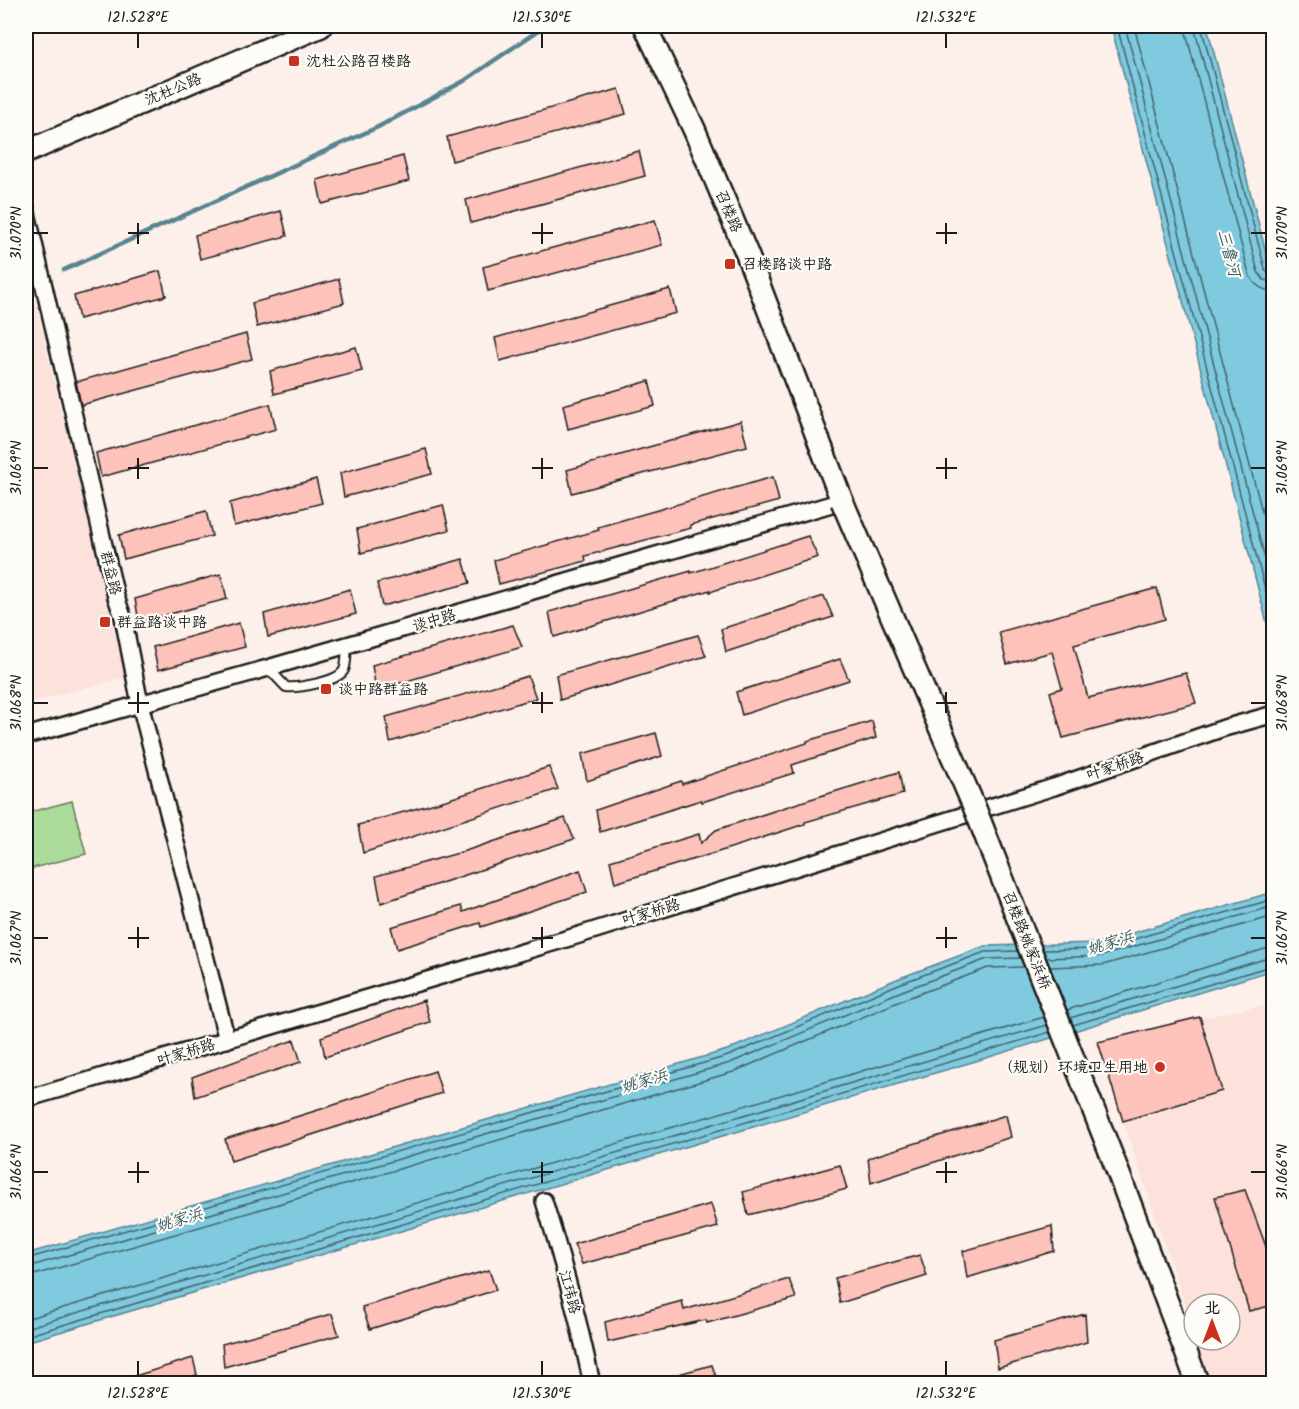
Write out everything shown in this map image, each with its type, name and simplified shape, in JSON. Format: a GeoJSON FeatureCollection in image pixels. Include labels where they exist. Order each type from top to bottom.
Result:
{"type":"FeatureCollection","features":[{"type":"Feature","properties":{"kind":"street","name":"沈杜公路"},"geometry":{"type":"LineString","coordinates":[[26,152],[321,26]]}},
{"type":"Feature","properties":{"kind":"street","name":"召楼路"},"geometry":{"type":"LineString","coordinates":[[645,26],[694,129],[743,243],[842,501]]}},
{"type":"Feature","properties":{"kind":"street","name":"群益路"},"geometry":{"type":"LineString","coordinates":[[26,209],[108,562],[123,617],[140,704],[227,1040]]}},
{"type":"Feature","properties":{"kind":"street","name":"谈中路"},"geometry":{"type":"LineString","coordinates":[[26,736],[347,646],[842,501]]}},
{"type":"Feature","properties":{"kind":"street","name":"召楼路姚家浜桥"},"geometry":{"type":"LineString","coordinates":[[842,501],[976,811],[1115,1164],[1198,1383]]}},
{"type":"Feature","properties":{"kind":"street","name":"叶家桥路"},"geometry":{"type":"LineString","coordinates":[[26,1099],[576,936],[1054,787],[1274,714]]}},
{"type":"Feature","properties":{"kind":"street","name":"江玮路"},"geometry":{"type":"LineString","coordinates":[[544,1201],[584,1343],[592,1383]]}},
{"type":"Feature","properties":{"kind":"lane"},"geometry":{"type":"LineString","coordinates":[[268,668],[286,687],[336,678],[344,670],[347,646]]}},
{"type":"Feature","properties":{"kind":"shaded area"},"geometry":{"type":"Polygon","coordinates":[[[26,265],[126,677],[26,704],[26,265]]]}},
{"type":"Feature","properties":{"kind":"shaded area"},"geometry":{"type":"Polygon","coordinates":[[[1273,1003],[1273,1383],[1211,1383],[1201,1352],[1242,1352],[1242,1292],[1182,1292],[1182,1296],[1123,1121],[1222,1091],[1200,1018],[1273,1003]]]}},
{"type":"Feature","properties":{"kind":"green space"},"geometry":{"type":"Polygon","coordinates":[[[72,801],[86,854],[26,870],[26,813],[72,801]]]}},
{"type":"Feature","properties":{"kind":"water","name":"三鲁河"},"geometry":{"type":"Polygon","coordinates":[[[1111,26],[1207,26],[1273,279],[1273,646],[1111,26]]]}},
{"type":"Feature","properties":{"kind":"water","name":"姚家浜"},"geometry":{"type":"Polygon","coordinates":[[[1273,892],[1273,970],[986,1058],[26,1342],[26,1254],[727,1050],[897,979],[985,946],[1098,943],[1273,892]]]}},
{"type":"Feature","properties":{"kind":"building"},"geometry":{"type":"Polygon","coordinates":[[[619,89],[626,114],[452,161],[447,137],[619,89]]]}},
{"type":"Feature","properties":{"kind":"building"},"geometry":{"type":"Polygon","coordinates":[[[639,151],[645,176],[471,223],[466,200],[639,151]]]}},
{"type":"Feature","properties":{"kind":"building"},"geometry":{"type":"Polygon","coordinates":[[[403,156],[409,181],[322,204],[317,180],[403,156]]]}},
{"type":"Feature","properties":{"kind":"building"},"geometry":{"type":"Polygon","coordinates":[[[281,211],[287,236],[200,259],[195,235],[281,211]]]}},
{"type":"Feature","properties":{"kind":"building"},"geometry":{"type":"Polygon","coordinates":[[[655,220],[662,245],[488,291],[483,267],[655,220]]]}},
{"type":"Feature","properties":{"kind":"building"},"geometry":{"type":"Polygon","coordinates":[[[160,271],[166,296],[79,319],[74,296],[160,271]]]}},
{"type":"Feature","properties":{"kind":"building"},"geometry":{"type":"Polygon","coordinates":[[[339,279],[344,303],[257,327],[252,303],[339,279]]]}},
{"type":"Feature","properties":{"kind":"building"},"geometry":{"type":"Polygon","coordinates":[[[670,289],[676,313],[500,361],[495,338],[670,289]]]}},
{"type":"Feature","properties":{"kind":"building"},"geometry":{"type":"Polygon","coordinates":[[[246,334],[252,359],[81,405],[76,382],[246,334]]]}},
{"type":"Feature","properties":{"kind":"building"},"geometry":{"type":"Polygon","coordinates":[[[356,347],[362,371],[274,394],[270,371],[356,347]]]}},
{"type":"Feature","properties":{"kind":"building"},"geometry":{"type":"Polygon","coordinates":[[[649,381],[655,406],[568,429],[563,405],[649,381]]]}},
{"type":"Feature","properties":{"kind":"building"},"geometry":{"type":"Polygon","coordinates":[[[270,404],[276,429],[101,477],[96,453],[270,404]]]}},
{"type":"Feature","properties":{"kind":"building"},"geometry":{"type":"Polygon","coordinates":[[[741,421],[747,446],[572,493],[567,470],[741,421]]]}},
{"type":"Feature","properties":{"kind":"building"},"geometry":{"type":"Polygon","coordinates":[[[426,449],[432,474],[344,497],[340,473],[426,449]]]}},
{"type":"Feature","properties":{"kind":"building"},"geometry":{"type":"Polygon","coordinates":[[[773,477],[779,501],[690,525],[691,528],[585,556],[586,561],[499,584],[494,560],[599,530],[598,527],[773,477]]]}},
{"type":"Feature","properties":{"kind":"building"},"geometry":{"type":"Polygon","coordinates":[[[316,479],[322,503],[234,526],[230,503],[316,479]]]}},
{"type":"Feature","properties":{"kind":"building"},"geometry":{"type":"Polygon","coordinates":[[[443,505],[449,530],[361,553],[357,529],[443,505]]]}},
{"type":"Feature","properties":{"kind":"building"},"geometry":{"type":"Polygon","coordinates":[[[206,511],[212,536],[124,559],[119,535],[206,511]]]}},
{"type":"Feature","properties":{"kind":"building"},"geometry":{"type":"Polygon","coordinates":[[[808,536],[818,557],[710,592],[710,590],[554,637],[549,612],[691,571],[691,573],[808,536]]]}},
{"type":"Feature","properties":{"kind":"building"},"geometry":{"type":"Polygon","coordinates":[[[463,559],[470,583],[382,606],[377,583],[463,559]]]}},
{"type":"Feature","properties":{"kind":"building"},"geometry":{"type":"Polygon","coordinates":[[[221,574],[227,599],[139,622],[135,599],[221,574]]]}},
{"type":"Feature","properties":{"kind":"building"},"geometry":{"type":"Polygon","coordinates":[[[1157,588],[1165,619],[1074,645],[1088,698],[1186,673],[1196,703],[1063,738],[1050,692],[1062,688],[1052,652],[1007,664],[999,632],[1157,588]]]}},
{"type":"Feature","properties":{"kind":"building"},"geometry":{"type":"Polygon","coordinates":[[[350,589],[356,614],[268,637],[264,614],[350,589]]]}},
{"type":"Feature","properties":{"kind":"building"},"geometry":{"type":"Polygon","coordinates":[[[824,596],[833,617],[726,652],[721,629],[824,596]]]}},
{"type":"Feature","properties":{"kind":"building"},"geometry":{"type":"Polygon","coordinates":[[[239,623],[245,647],[158,670],[153,647],[239,623]]]}},
{"type":"Feature","properties":{"kind":"building"},"geometry":{"type":"Polygon","coordinates":[[[513,625],[522,647],[376,690],[372,665],[513,625]]]}},
{"type":"Feature","properties":{"kind":"building"},"geometry":{"type":"Polygon","coordinates":[[[698,635],[706,656],[560,700],[556,675],[698,635]]]}},
{"type":"Feature","properties":{"kind":"building"},"geometry":{"type":"Polygon","coordinates":[[[840,659],[849,680],[742,715],[736,692],[840,659]]]}},
{"type":"Feature","properties":{"kind":"building"},"geometry":{"type":"Polygon","coordinates":[[[528,676],[536,698],[390,742],[386,717],[528,676]]]}},
{"type":"Feature","properties":{"kind":"building"},"geometry":{"type":"Polygon","coordinates":[[[872,721],[876,738],[792,765],[794,773],[600,832],[596,810],[872,721]]]}},
{"type":"Feature","properties":{"kind":"building"},"geometry":{"type":"Polygon","coordinates":[[[656,733],[662,756],[587,781],[582,754],[656,733]]]}},
{"type":"Feature","properties":{"kind":"building"},"geometry":{"type":"Polygon","coordinates":[[[549,767],[558,789],[363,853],[358,825],[549,767]]]}},
{"type":"Feature","properties":{"kind":"building"},"geometry":{"type":"Polygon","coordinates":[[[899,772],[903,794],[805,822],[805,824],[718,852],[615,883],[610,861],[699,834],[701,843],[716,830],[899,772]]]}},
{"type":"Feature","properties":{"kind":"building"},"geometry":{"type":"Polygon","coordinates":[[[565,818],[574,839],[381,903],[376,876],[462,852],[565,818]]]}},
{"type":"Feature","properties":{"kind":"building"},"geometry":{"type":"Polygon","coordinates":[[[580,870],[587,892],[481,927],[480,923],[397,949],[391,927],[461,906],[463,912],[580,870]]]}},
{"type":"Feature","properties":{"kind":"building"},"geometry":{"type":"Polygon","coordinates":[[[424,1000],[430,1022],[325,1057],[321,1037],[424,1000]]]}},
{"type":"Feature","properties":{"kind":"building","name":"（规划）环境卫生用地"},"geometry":{"type":"Polygon","coordinates":[[[1200,1017],[1222,1091],[1123,1121],[1098,1042],[1200,1017]]]}},
{"type":"Feature","properties":{"kind":"building"},"geometry":{"type":"Polygon","coordinates":[[[294,1040],[301,1062],[195,1097],[192,1077],[294,1040]]]}},
{"type":"Feature","properties":{"kind":"building"},"geometry":{"type":"Polygon","coordinates":[[[435,1071],[442,1093],[231,1161],[225,1139],[435,1071]]]}},
{"type":"Feature","properties":{"kind":"building"},"geometry":{"type":"Polygon","coordinates":[[[1006,1115],[1011,1137],[871,1183],[868,1158],[1006,1115]]]}},
{"type":"Feature","properties":{"kind":"building"},"geometry":{"type":"Polygon","coordinates":[[[840,1165],[847,1189],[748,1215],[743,1192],[840,1165]]]}},
{"type":"Feature","properties":{"kind":"building"},"geometry":{"type":"Polygon","coordinates":[[[1245,1190],[1274,1268],[1274,1305],[1249,1311],[1215,1197],[1245,1190]]]}},
{"type":"Feature","properties":{"kind":"building"},"geometry":{"type":"Polygon","coordinates":[[[711,1204],[718,1227],[582,1264],[574,1244],[711,1204]]]}},
{"type":"Feature","properties":{"kind":"building"},"geometry":{"type":"Polygon","coordinates":[[[1052,1226],[1054,1251],[967,1278],[963,1251],[1052,1226]]]}},
{"type":"Feature","properties":{"kind":"building"},"geometry":{"type":"Polygon","coordinates":[[[920,1255],[927,1276],[840,1303],[835,1278],[920,1255]]]}},
{"type":"Feature","properties":{"kind":"building"},"geometry":{"type":"Polygon","coordinates":[[[489,1270],[496,1290],[370,1329],[362,1307],[489,1270]]]}},
{"type":"Feature","properties":{"kind":"building"},"geometry":{"type":"Polygon","coordinates":[[[789,1279],[796,1298],[707,1323],[706,1320],[608,1342],[605,1322],[682,1301],[684,1310],[789,1279]]]}},
{"type":"Feature","properties":{"kind":"building"},"geometry":{"type":"Polygon","coordinates":[[[332,1314],[339,1335],[224,1367],[222,1344],[332,1314]]]}},
{"type":"Feature","properties":{"kind":"building"},"geometry":{"type":"Polygon","coordinates":[[[1085,1314],[1087,1342],[998,1368],[994,1340],[1085,1314]]]}},
{"type":"Feature","properties":{"kind":"building"},"geometry":{"type":"Polygon","coordinates":[[[193,1358],[197,1375],[171,1383],[120,1383],[119,1381],[193,1358]]]}},
{"type":"Feature","properties":{"kind":"building"},"geometry":{"type":"Polygon","coordinates":[[[712,1365],[718,1383],[656,1383],[656,1380],[712,1365]]]}},
{"type":"Feature","properties":{"kind":"waterway"},"geometry":{"type":"LineString","coordinates":[[64,270],[378,127],[464,81],[545,26]]}},
{"type":"Feature","properties":{"kind":"place","name":"沈杜公路召楼路"},"geometry":{"type":"Point","coordinates":[294,61]}},
{"type":"Feature","properties":{"kind":"place","name":"召楼路谈中路"},"geometry":{"type":"Point","coordinates":[730,264]}},
{"type":"Feature","properties":{"kind":"place","name":"群益路谈中路"},"geometry":{"type":"Point","coordinates":[105,622]}},
{"type":"Feature","properties":{"kind":"place","name":"谈中路群益路"},"geometry":{"type":"Point","coordinates":[326,689]}},
{"type":"Feature","properties":{"kind":"place","name":"（规划）环境卫生用地"},"geometry":{"type":"Point","coordinates":[1160,1067]}}]}
